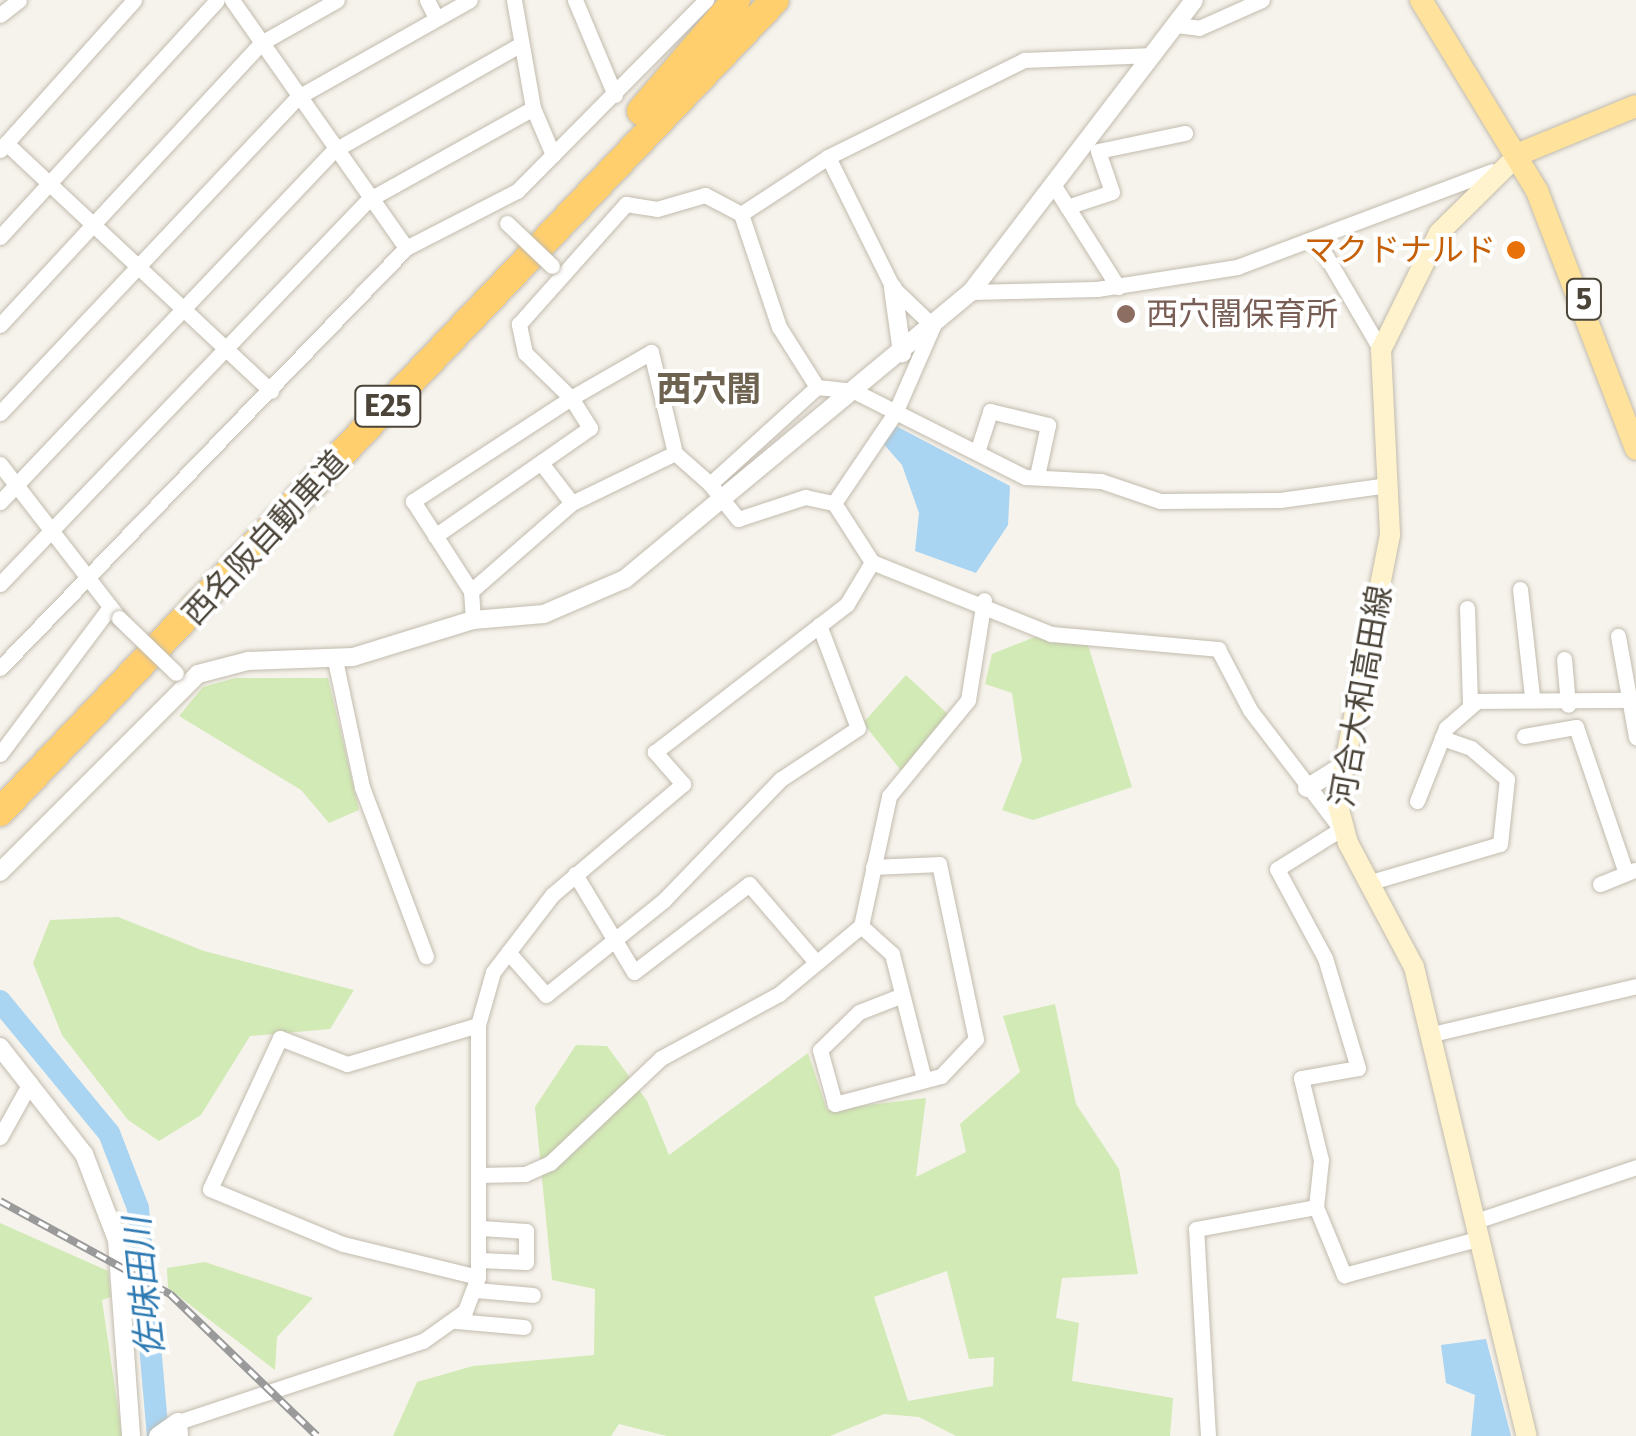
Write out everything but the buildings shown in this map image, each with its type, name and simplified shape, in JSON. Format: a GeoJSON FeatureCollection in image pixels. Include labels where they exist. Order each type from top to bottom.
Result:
{"type":"FeatureCollection","features":[{"type":"Feature","properties":{"kind":"highway"},"geometry":{"type":"LineString","coordinates":[[648,117],[736,0]]}},
{"type":"Feature","properties":{"kind":"highway","name":"西名阪自動車道"},"geometry":{"type":"LineString","coordinates":[[0,812],[648,117],[752,0]]}},
{"type":"Feature","properties":{"kind":"highway","name":"西名阪自動車道"},"geometry":{"type":"LineString","coordinates":[[0,786],[648,117],[776,0]]}},
{"type":"Feature","properties":{"kind":"highway"},"geometry":{"type":"LineString","coordinates":[[648,117],[698,98],[795,0]]}},
{"type":"Feature","properties":{"kind":"main road","name":"5"},"geometry":{"type":"LineString","coordinates":[[1421,0],[1519,154],[1576,276],[1636,449]]}},
{"type":"Feature","properties":{"kind":"main road"},"geometry":{"type":"LineString","coordinates":[[1519,154],[1636,106]]}},
{"type":"Feature","properties":{"kind":"main road","name":"河合大和高田線"},"geometry":{"type":"LineString","coordinates":[[1519,154],[1492,171],[1425,254],[1381,350],[1388,485],[1387,556],[1344,765],[1341,828],[1405,944],[1432,1034],[1526,1436]]}},
{"type":"Feature","properties":{"kind":"street"},"geometry":{"type":"LineString","coordinates":[[0,15],[19,0]]}},
{"type":"Feature","properties":{"kind":"street"},"geometry":{"type":"LineString","coordinates":[[134,0],[3,147],[95,224],[271,391]]}},
{"type":"Feature","properties":{"kind":"street"},"geometry":{"type":"LineString","coordinates":[[0,238],[217,0]]}},
{"type":"Feature","properties":{"kind":"street"},"geometry":{"type":"LineString","coordinates":[[232,0],[333,151],[406,248]]}},
{"type":"Feature","properties":{"kind":"street"},"geometry":{"type":"LineString","coordinates":[[0,326],[261,43],[338,0]]}},
{"type":"Feature","properties":{"kind":"street"},"geometry":{"type":"LineString","coordinates":[[427,0],[436,18]]}},
{"type":"Feature","properties":{"kind":"street"},"geometry":{"type":"LineString","coordinates":[[0,413],[298,97],[470,0]]}},
{"type":"Feature","properties":{"kind":"street"},"geometry":{"type":"LineString","coordinates":[[514,0],[533,108],[553,155]]}},
{"type":"Feature","properties":{"kind":"street"},"geometry":{"type":"LineString","coordinates":[[575,0],[615,96]]}},
{"type":"Feature","properties":{"kind":"street"},"geometry":{"type":"LineString","coordinates":[[0,668],[88,582],[406,248],[494,207],[615,96],[706,0]]}},
{"type":"Feature","properties":{"kind":"street"},"geometry":{"type":"LineString","coordinates":[[0,872],[181,677],[248,661],[335,660],[473,620],[544,614],[603,593],[723,499],[970,292],[1056,189],[1194,0]]}},
{"type":"Feature","properties":{"kind":"street"},"geometry":{"type":"LineString","coordinates":[[1176,25],[1199,28],[1262,0]]}},
{"type":"Feature","properties":{"kind":"street"},"geometry":{"type":"LineString","coordinates":[[0,502],[333,151],[520,44]]}},
{"type":"Feature","properties":{"kind":"street"},"geometry":{"type":"LineString","coordinates":[[742,214],[828,157],[1024,60],[1153,55]]}},
{"type":"Feature","properties":{"kind":"street"},"geometry":{"type":"LineString","coordinates":[[0,584],[228,351],[368,200],[533,108]]}},
{"type":"Feature","properties":{"kind":"street"},"geometry":{"type":"LineString","coordinates":[[1068,207],[1112,192],[1098,151],[1185,133]]}},
{"type":"Feature","properties":{"kind":"street"},"geometry":{"type":"LineString","coordinates":[[828,157],[893,288],[902,352]]}},
{"type":"Feature","properties":{"kind":"street"},"geometry":{"type":"LineString","coordinates":[[970,292],[1118,287],[1318,244],[1421,193],[1492,171]]}},
{"type":"Feature","properties":{"kind":"street"},"geometry":{"type":"LineString","coordinates":[[1056,189],[1118,287]]}},
{"type":"Feature","properties":{"kind":"street"},"geometry":{"type":"LineString","coordinates":[[435,536],[545,468],[590,428],[571,398],[525,352],[519,324],[557,270],[626,204],[657,209],[706,195],[742,214],[779,327],[818,388]]}},
{"type":"Feature","properties":{"kind":"street"},"geometry":{"type":"LineString","coordinates":[[494,207],[557,270]]}},
{"type":"Feature","properties":{"kind":"street"},"geometry":{"type":"LineString","coordinates":[[1318,244],[1381,350]]}},
{"type":"Feature","properties":{"kind":"street"},"geometry":{"type":"LineString","coordinates":[[893,288],[933,326]]}},
{"type":"Feature","properties":{"kind":"street"},"geometry":{"type":"LineString","coordinates":[[834,503],[894,413],[933,326]]}},
{"type":"Feature","properties":{"kind":"street"},"geometry":{"type":"LineString","coordinates":[[473,620],[471,591],[412,502],[571,398],[650,352],[676,452],[738,518],[805,498],[834,503],[872,562],[984,600],[1051,634],[1218,649],[1307,788],[1341,828],[1277,869],[1325,958],[1358,1068],[1301,1078],[1322,1160],[1316,1207],[1344,1275],[1475,1231],[1636,1167]]}},
{"type":"Feature","properties":{"kind":"street"},"geometry":{"type":"LineString","coordinates":[[710,484],[818,388],[854,391],[894,413],[1037,476],[1101,481],[1160,501],[1280,500],[1388,485]]}},
{"type":"Feature","properties":{"kind":"street"},"geometry":{"type":"LineString","coordinates":[[978,449],[990,411],[1048,425],[1037,476]]}},
{"type":"Feature","properties":{"kind":"street"},"geometry":{"type":"LineString","coordinates":[[471,591],[572,503],[676,452]]}},
{"type":"Feature","properties":{"kind":"street"},"geometry":{"type":"LineString","coordinates":[[0,464],[114,613],[181,677]]}},
{"type":"Feature","properties":{"kind":"street"},"geometry":{"type":"LineString","coordinates":[[545,468],[572,503]]}},
{"type":"Feature","properties":{"kind":"street"},"geometry":{"type":"LineString","coordinates":[[172,1430],[423,1341],[456,1321],[478,1276],[478,1025],[508,952],[575,874],[683,784],[655,752],[847,604],[872,562]]}},
{"type":"Feature","properties":{"kind":"street"},"geometry":{"type":"LineString","coordinates":[[1520,589],[1532,696]]}},
{"type":"Feature","properties":{"kind":"street"},"geometry":{"type":"LineString","coordinates":[[478,1175],[550,1163],[661,1058],[735,1022],[861,926],[889,796],[968,700],[984,600]]}},
{"type":"Feature","properties":{"kind":"street"},"geometry":{"type":"LineString","coordinates":[[1467,608],[1470,706]]}},
{"type":"Feature","properties":{"kind":"street"},"geometry":{"type":"LineString","coordinates":[[0,754],[114,613]]}},
{"type":"Feature","properties":{"kind":"street"},"geometry":{"type":"LineString","coordinates":[[508,952],[546,996],[615,937],[780,779],[858,728],[819,625]]}},
{"type":"Feature","properties":{"kind":"street"},"geometry":{"type":"LineString","coordinates":[[1618,636],[1636,737]]}},
{"type":"Feature","properties":{"kind":"street"},"geometry":{"type":"LineString","coordinates":[[1564,658],[1568,705]]}},
{"type":"Feature","properties":{"kind":"street"},"geometry":{"type":"LineString","coordinates":[[335,660],[362,787],[426,956]]}},
{"type":"Feature","properties":{"kind":"street"},"geometry":{"type":"LineString","coordinates":[[1416,802],[1442,738],[1470,706],[1532,696],[1568,705],[1630,700]]}},
{"type":"Feature","properties":{"kind":"street"},"geometry":{"type":"LineString","coordinates":[[1524,736],[1576,727],[1631,871],[1600,884]]}},
{"type":"Feature","properties":{"kind":"street"},"geometry":{"type":"LineString","coordinates":[[1371,882],[1500,844],[1507,779],[1442,738]]}},
{"type":"Feature","properties":{"kind":"street"},"geometry":{"type":"LineString","coordinates":[[1307,788],[1344,765]]}},
{"type":"Feature","properties":{"kind":"street"},"geometry":{"type":"LineString","coordinates":[[873,867],[939,864],[976,1040],[942,1076],[835,1104],[820,1050],[858,1012],[900,996]]}},
{"type":"Feature","properties":{"kind":"street"},"geometry":{"type":"LineString","coordinates":[[575,874],[634,972],[749,884],[815,962]]}},
{"type":"Feature","properties":{"kind":"street"},"geometry":{"type":"LineString","coordinates":[[861,926],[892,954],[924,1080]]}},
{"type":"Feature","properties":{"kind":"street"},"geometry":{"type":"LineString","coordinates":[[1432,1034],[1636,986]]}},
{"type":"Feature","properties":{"kind":"street"},"geometry":{"type":"LineString","coordinates":[[478,1025],[347,1064],[280,1038],[210,1188],[343,1244],[478,1276],[533,1294]]}},
{"type":"Feature","properties":{"kind":"street"},"geometry":{"type":"LineString","coordinates":[[0,1046],[84,1154],[117,1240],[131,1436]]}},
{"type":"Feature","properties":{"kind":"street"},"geometry":{"type":"LineString","coordinates":[[0,1092],[27,1080]]}},
{"type":"Feature","properties":{"kind":"street"},"geometry":{"type":"LineString","coordinates":[[0,1138],[27,1080]]}},
{"type":"Feature","properties":{"kind":"street"},"geometry":{"type":"LineString","coordinates":[[1208,1436],[1196,1228],[1316,1207]]}},
{"type":"Feature","properties":{"kind":"street"},"geometry":{"type":"LineString","coordinates":[[478,1276],[526,1262],[526,1231],[481,1228]]}},
{"type":"Feature","properties":{"kind":"street"},"geometry":{"type":"LineString","coordinates":[[456,1321],[524,1326]]}},
{"type":"Feature","properties":{"kind":"green space"},"geometry":{"type":"Polygon","coordinates":[[[1042,634],[1087,642],[1132,787],[1033,820],[1002,810],[1022,760],[1012,693],[985,684],[992,654],[1042,634]]]}},
{"type":"Feature","properties":{"kind":"green space"},"geometry":{"type":"Polygon","coordinates":[[[906,675],[950,716],[903,773],[863,723],[906,675]]]}},
{"type":"Feature","properties":{"kind":"green space"},"geometry":{"type":"Polygon","coordinates":[[[235,678],[328,678],[359,810],[329,823],[301,790],[179,716],[203,687],[235,678]]]}},
{"type":"Feature","properties":{"kind":"green space"},"geometry":{"type":"Polygon","coordinates":[[[118,917],[204,951],[354,990],[330,1029],[250,1036],[201,1115],[159,1141],[128,1120],[62,1035],[33,963],[50,920],[118,917]]]}},
{"type":"Feature","properties":{"kind":"green space"},"geometry":{"type":"Polygon","coordinates":[[[1055,1004],[1076,1104],[1119,1169],[1138,1274],[1062,1278],[1056,1318],[1079,1323],[1072,1381],[1173,1398],[1170,1436],[956,1436],[919,1417],[884,1414],[830,1436],[667,1436],[619,1424],[611,1436],[393,1436],[417,1382],[473,1366],[594,1355],[595,1289],[552,1280],[535,1107],[576,1045],[607,1046],[647,1101],[669,1155],[808,1053],[827,1110],[926,1098],[916,1177],[966,1152],[960,1124],[1020,1072],[1003,1016],[1055,1004]],[[947,1271],[874,1297],[908,1401],[993,1386],[994,1357],[969,1359],[947,1271]]]}},
{"type":"Feature","properties":{"kind":"green space"},"geometry":{"type":"Polygon","coordinates":[[[0,1223],[108,1271],[111,1297],[102,1300],[122,1436],[0,1436],[0,1223]]]}},
{"type":"Feature","properties":{"kind":"green space"},"geometry":{"type":"Polygon","coordinates":[[[205,1262],[313,1298],[277,1337],[275,1370],[168,1288],[167,1268],[205,1262]]]}},
{"type":"Feature","properties":{"kind":"water"},"geometry":{"type":"Polygon","coordinates":[[[894,425],[1010,486],[1008,525],[976,573],[915,551],[919,513],[902,465],[880,440],[894,425]]]}},
{"type":"Feature","properties":{"kind":"water"},"geometry":{"type":"Polygon","coordinates":[[[1486,1339],[1511,1436],[1471,1436],[1475,1395],[1446,1383],[1441,1345],[1486,1339]]]}},
{"type":"Feature","properties":{"kind":"waterway","name":"佐味田川"},"geometry":{"type":"LineString","coordinates":[[0,1001],[109,1133],[138,1208],[158,1436]]}},
{"type":"Feature","properties":{"kind":"railway"},"geometry":{"type":"LineString","coordinates":[[0,1201],[170,1294],[317,1436]]}},
{"type":"Feature","properties":{"kind":"place","name":"マクドナルド"},"geometry":{"type":"Point","coordinates":[1516,250]}},
{"type":"Feature","properties":{"kind":"place","name":"西穴闇保育所"},"geometry":{"type":"Point","coordinates":[1126,314]}},
{"type":"Feature","properties":{"kind":"district","name":"西穴闇"},"geometry":{"type":"Point","coordinates":[709,389]}}]}
